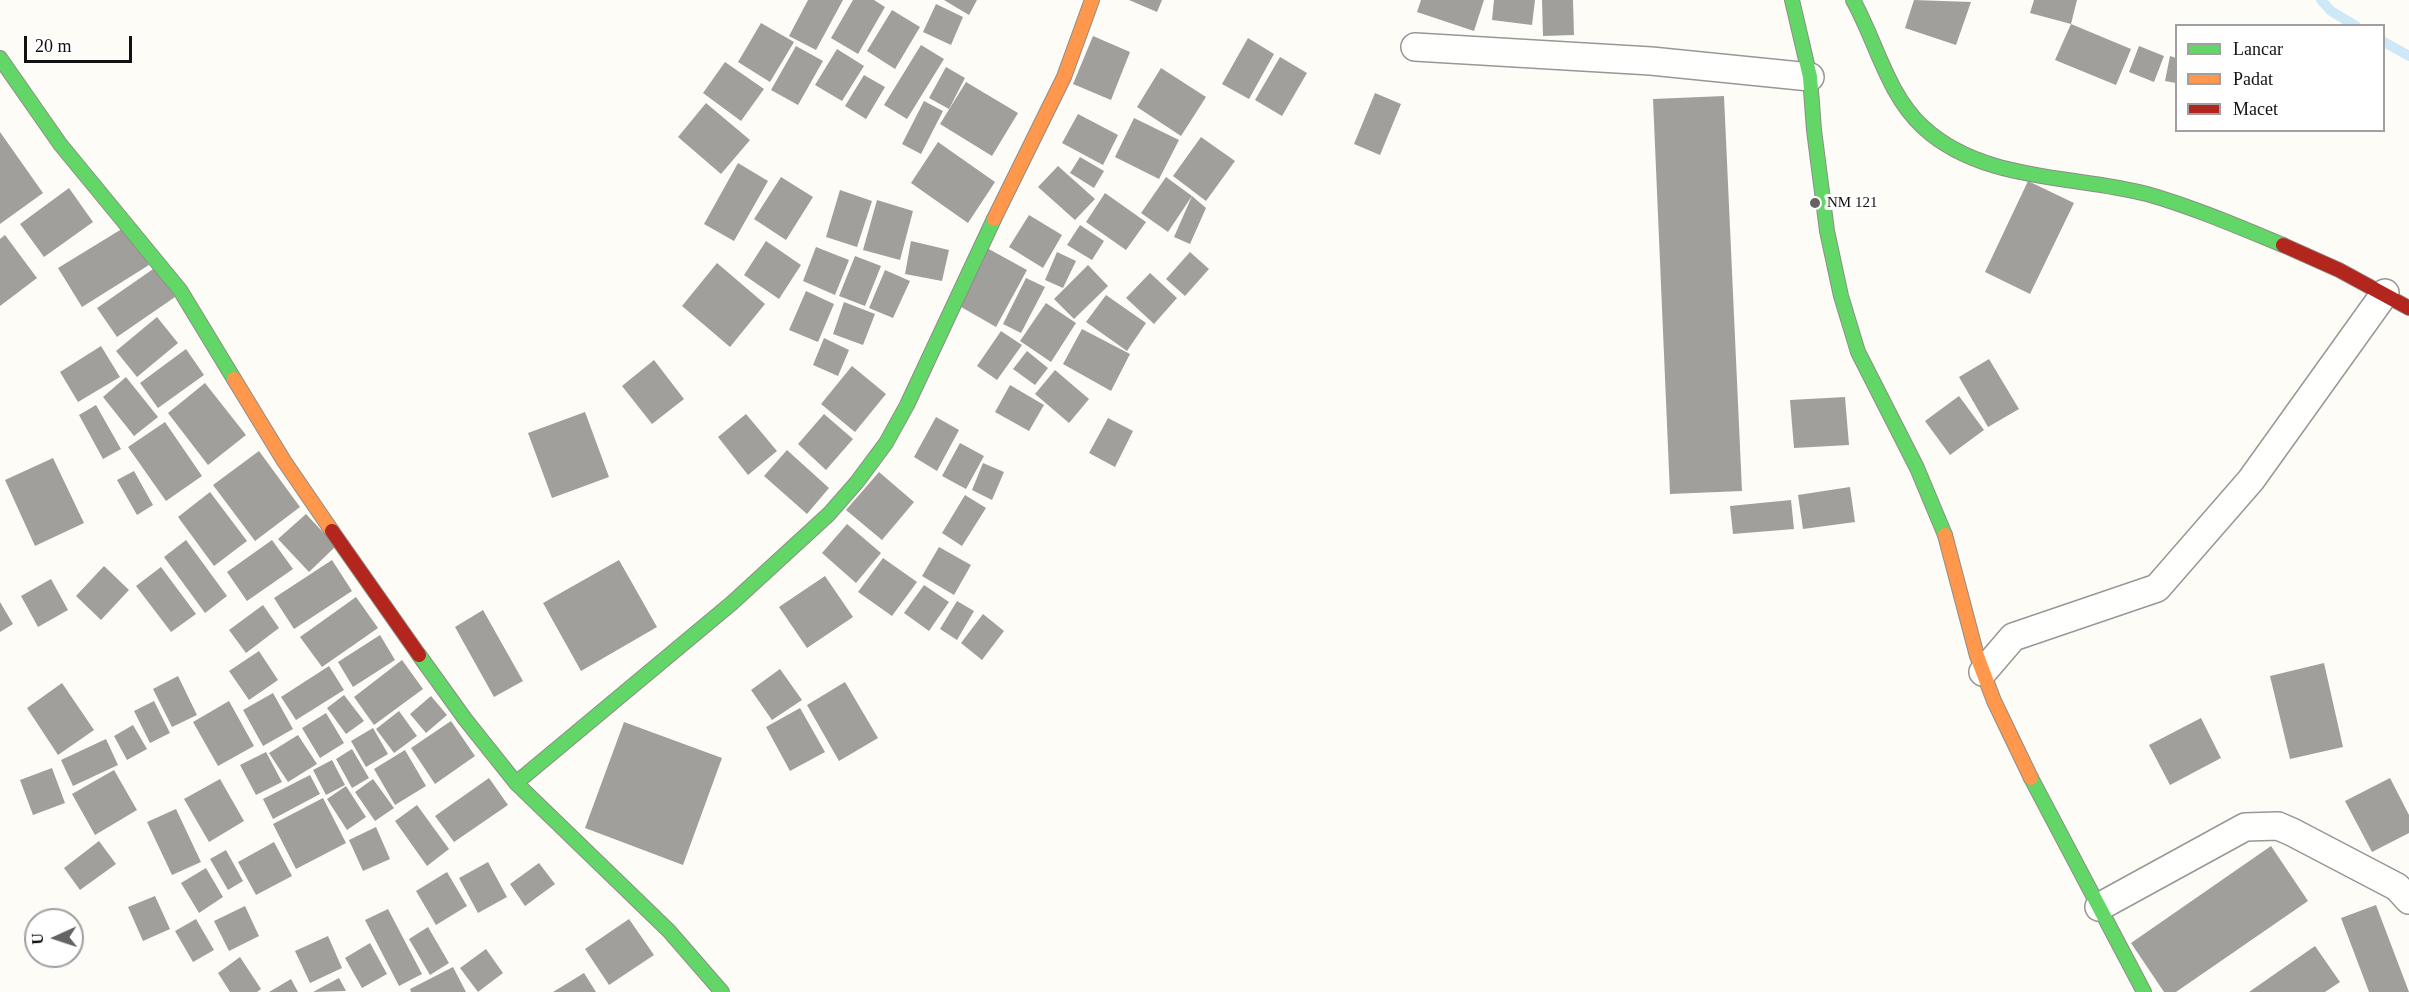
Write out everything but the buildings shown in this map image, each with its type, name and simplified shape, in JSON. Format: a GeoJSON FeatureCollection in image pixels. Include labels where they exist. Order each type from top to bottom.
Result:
{"type":"FeatureCollection","features":[{"type":"Feature","properties":{"kind":"street"},"geometry":{"type":"LineString","coordinates":[[516,783],[741,595],[829,514],[886,443],[907,405],[978,252],[1064,77],[1092,0]]}},
{"type":"Feature","properties":{"kind":"street"},"geometry":{"type":"LineString","coordinates":[[1792,0],[1810,77],[1814,130],[1827,231],[1844,307],[1858,352],[1917,468],[1944,533],[1983,672],[1994,701],[2037,790],[2144,992]]}},
{"type":"Feature","properties":{"kind":"street"},"geometry":{"type":"LineString","coordinates":[[1853,0],[1866,21],[1882,61],[1904,105],[1923,128],[1943,141],[1980,161],[2044,176],[2146,194],[2292,247],[2385,293],[2409,308]]}},
{"type":"Feature","properties":{"kind":"street"},"geometry":{"type":"LineString","coordinates":[[1415,47],[1651,61],[1810,77]]}},
{"type":"Feature","properties":{"kind":"street"},"geometry":{"type":"LineString","coordinates":[[0,58],[60,144],[180,290],[239,389],[316,508],[465,719],[516,783],[669,931],[722,992]]}},
{"type":"Feature","properties":{"kind":"street"},"geometry":{"type":"LineString","coordinates":[[1983,672],[2013,638],[2157,588],[2251,480],[2385,293]]}},
{"type":"Feature","properties":{"kind":"street"},"geometry":{"type":"LineString","coordinates":[[2099,907],[2245,827],[2259,825],[2278,826],[2306,838],[2397,887],[2409,900]]}},
{"type":"Feature","properties":{"kind":"waterway"},"geometry":{"type":"LineString","coordinates":[[2321,0],[2331,11],[2353,24]]}},
{"type":"Feature","properties":{"kind":"waterway"},"geometry":{"type":"LineString","coordinates":[[2385,43],[2409,56]]}},
{"type":"Feature","properties":{"kind":"traffic: fast"},"geometry":{"type":"LineString","coordinates":[[1792,0],[1810,77],[1814,130],[1827,231],[1841,296],[1858,352],[1917,468],[1945,535]]}},
{"type":"Feature","properties":{"kind":"traffic: fast"},"geometry":{"type":"LineString","coordinates":[[1853,0],[1900,99],[1923,127],[1947,145],[1973,158],[2001,167],[2030,174],[2119,188],[2164,199],[2283,245]]}},
{"type":"Feature","properties":{"kind":"traffic: fast"},"geometry":{"type":"LineString","coordinates":[[0,58],[60,144],[180,290],[234,379]]}},
{"type":"Feature","properties":{"kind":"traffic: fast"},"geometry":{"type":"LineString","coordinates":[[516,783],[732,603],[829,514],[857,482],[886,443],[907,405],[994,219]]}},
{"type":"Feature","properties":{"kind":"traffic: fast"},"geometry":{"type":"LineString","coordinates":[[419,655],[465,719],[516,783],[669,931],[722,992]]}},
{"type":"Feature","properties":{"kind":"traffic: fast"},"geometry":{"type":"LineString","coordinates":[[2031,778],[2144,992]]}},
{"type":"Feature","properties":{"kind":"traffic: slow"},"geometry":{"type":"LineString","coordinates":[[994,219],[1064,77],[1092,0]]}},
{"type":"Feature","properties":{"kind":"traffic: slow"},"geometry":{"type":"LineString","coordinates":[[234,379],[284,461],[332,531]]}},
{"type":"Feature","properties":{"kind":"traffic: slow"},"geometry":{"type":"LineString","coordinates":[[1945,535],[1977,656],[1994,701],[2031,778]]}},
{"type":"Feature","properties":{"kind":"traffic: jam"},"geometry":{"type":"LineString","coordinates":[[2283,245],[2339,270],[2409,308]]}},
{"type":"Feature","properties":{"kind":"traffic: jam"},"geometry":{"type":"LineString","coordinates":[[332,531],[419,655]]}},
{"type":"Feature","properties":{"kind":"place","name":"NM 121"},"geometry":{"type":"Point","coordinates":[1815,203]}}]}
